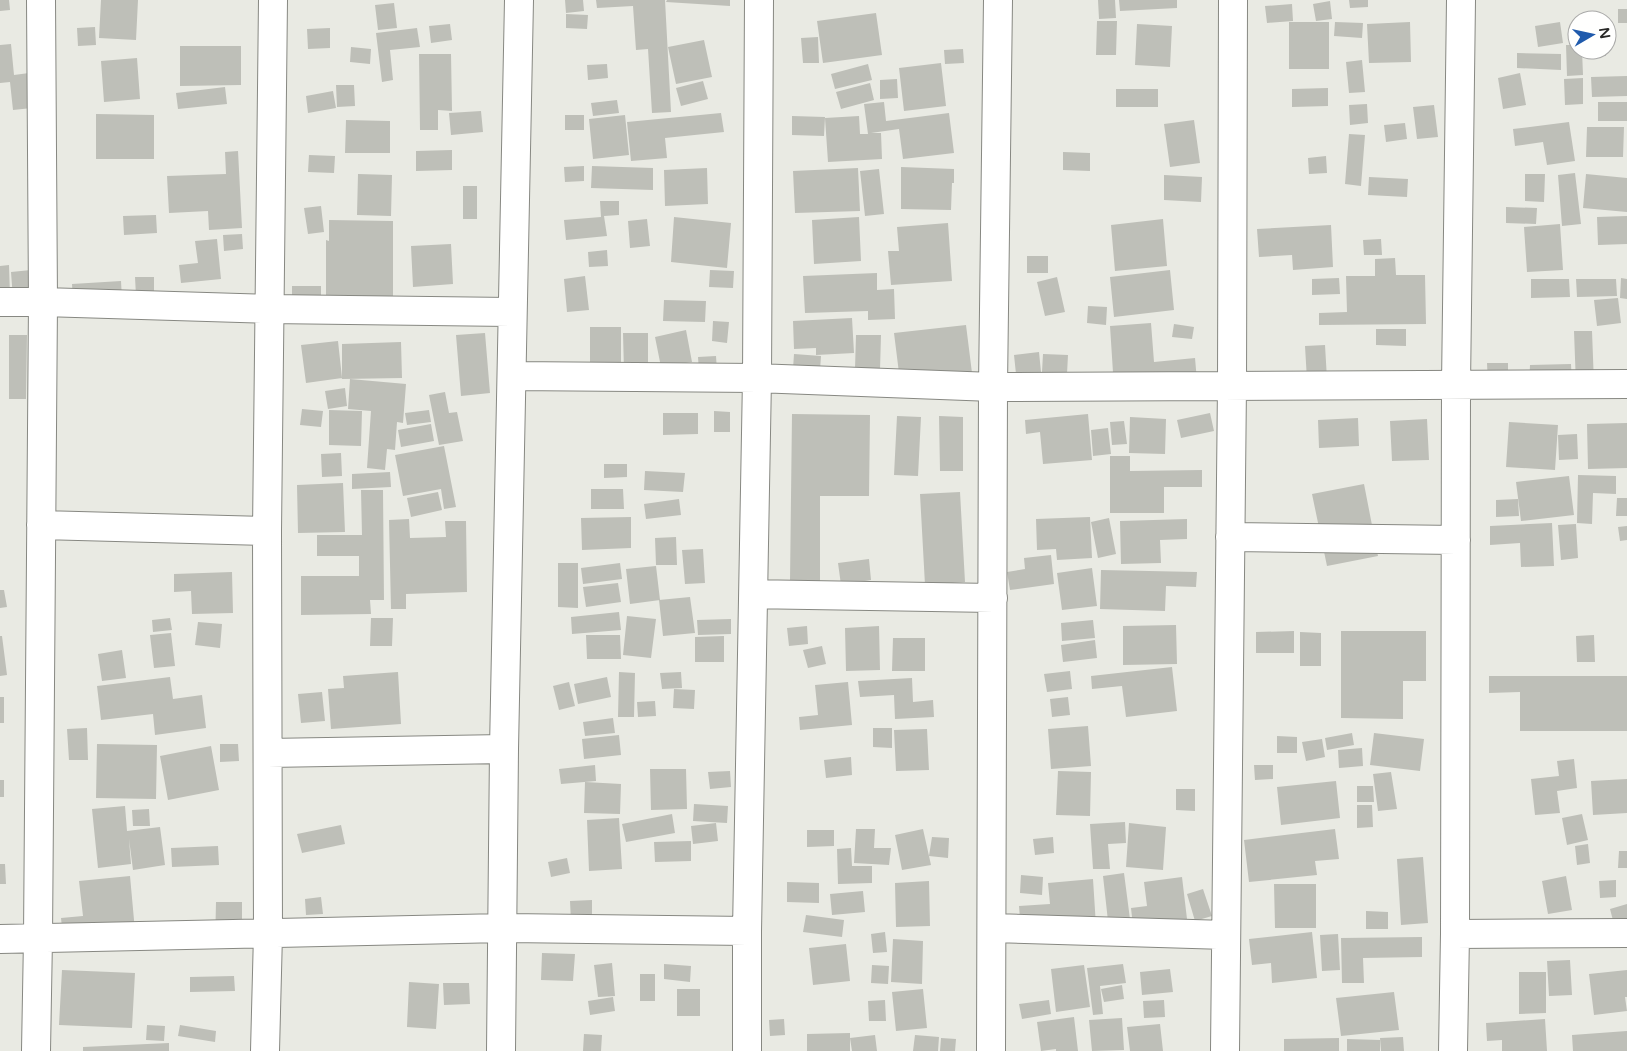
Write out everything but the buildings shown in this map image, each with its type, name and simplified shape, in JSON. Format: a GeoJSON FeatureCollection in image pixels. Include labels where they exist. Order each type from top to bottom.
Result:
{"type":"FeatureCollection","features":[{"type":"Feature","properties":{"kind":"street"},"geometry":{"type":"LineString","coordinates":[[36,1051],[43,302],[41,0]]}},
{"type":"Feature","properties":{"kind":"street"},"geometry":{"type":"LineString","coordinates":[[266,1051],[268,934],[267,531],[273,0]]}},
{"type":"Feature","properties":{"kind":"street"},"geometry":{"type":"LineString","coordinates":[[501,1051],[504,749],[519,0]]}},
{"type":"Feature","properties":{"kind":"street"},"geometry":{"type":"LineString","coordinates":[[747,1051],[747,931],[757,378],[759,0]]}},
{"type":"Feature","properties":{"kind":"street"},"geometry":{"type":"LineString","coordinates":[[990,1051],[993,386],[998,0]]}},
{"type":"Feature","properties":{"kind":"street"},"geometry":{"type":"LineString","coordinates":[[1225,1051],[1232,385],[1232,0]]}},
{"type":"Feature","properties":{"kind":"street"},"geometry":{"type":"LineString","coordinates":[[1453,1051],[1456,385],[1461,0]]}},
{"type":"Feature","properties":{"kind":"street"},"geometry":{"type":"LineString","coordinates":[[0,302],[269,309],[512,312]]}},
{"type":"Feature","properties":{"kind":"street"},"geometry":{"type":"LineString","coordinates":[[512,376],[757,378],[993,386],[1627,384]]}},
{"type":"Feature","properties":{"kind":"street"},"geometry":{"type":"LineString","coordinates":[[41,525],[267,531]]}},
{"type":"Feature","properties":{"kind":"street"},"geometry":{"type":"LineString","coordinates":[[1230,537],[1456,540]]}},
{"type":"Feature","properties":{"kind":"street"},"geometry":{"type":"LineString","coordinates":[[754,594],[993,598]]}},
{"type":"Feature","properties":{"kind":"street"},"geometry":{"type":"LineString","coordinates":[[268,753],[504,749]]}},
{"type":"Feature","properties":{"kind":"street"},"geometry":{"type":"LineString","coordinates":[[0,939],[503,928],[747,931]]}},
{"type":"Feature","properties":{"kind":"street"},"geometry":{"type":"LineString","coordinates":[[992,928],[1226,935]]}},
{"type":"Feature","properties":{"kind":"street"},"geometry":{"type":"LineString","coordinates":[[1455,934],[1627,933]]}}]}
